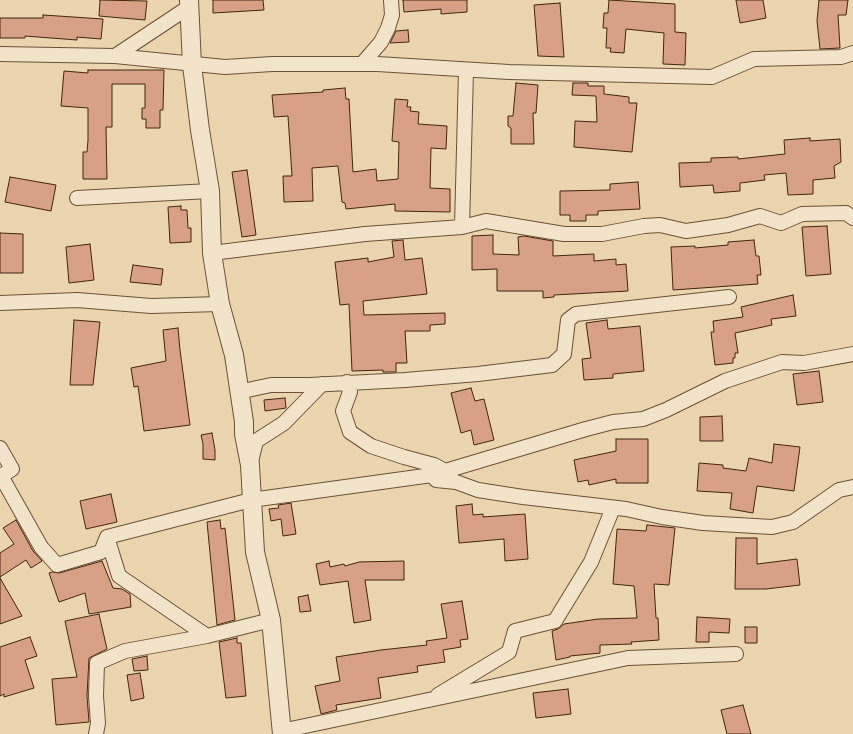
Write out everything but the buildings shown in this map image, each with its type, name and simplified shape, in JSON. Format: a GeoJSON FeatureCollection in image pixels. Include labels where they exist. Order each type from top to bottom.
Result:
{"type":"FeatureCollection","features":[{"type":"Feature","properties":{"kind":"street"},"geometry":{"type":"LineString","coordinates":[[362,64],[381,42],[388,28],[392,15],[391,0]]}},
{"type":"Feature","properties":{"kind":"street"},"geometry":{"type":"LineString","coordinates":[[115,56],[189,4]]}},
{"type":"Feature","properties":{"kind":"street"},"geometry":{"type":"LineString","coordinates":[[189,4],[192,65],[210,191],[212,253],[220,304],[234,355],[250,465],[255,552],[271,620],[281,733],[628,658],[736,654]]}},
{"type":"Feature","properties":{"kind":"street"},"geometry":{"type":"LineString","coordinates":[[0,54],[115,56],[225,68],[272,64],[362,64],[509,72],[712,77],[754,59],[841,57],[853,53]]}},
{"type":"Feature","properties":{"kind":"street"},"geometry":{"type":"LineString","coordinates":[[462,227],[466,70]]}},
{"type":"Feature","properties":{"kind":"street"},"geometry":{"type":"LineString","coordinates":[[77,198],[210,191]]}},
{"type":"Feature","properties":{"kind":"street"},"geometry":{"type":"LineString","coordinates":[[212,253],[365,234],[462,227],[486,222],[564,234],[602,234],[660,225],[686,231],[728,226],[760,216],[781,223],[802,214],[846,213],[853,218]]}},
{"type":"Feature","properties":{"kind":"street"},"geometry":{"type":"LineString","coordinates":[[238,392],[271,385],[310,385],[478,374],[552,365],[564,354],[568,320],[576,314],[729,297]]}},
{"type":"Feature","properties":{"kind":"street"},"geometry":{"type":"LineString","coordinates":[[0,303],[77,300],[151,306],[220,304]]}},
{"type":"Feature","properties":{"kind":"street"},"geometry":{"type":"LineString","coordinates":[[107,537],[251,500],[438,473],[613,422],[642,419],[666,410],[725,381],[782,362],[804,363],[853,354]]}},
{"type":"Feature","properties":{"kind":"street"},"geometry":{"type":"LineString","coordinates":[[347,382],[350,392],[343,411],[350,432],[371,446],[434,465],[438,473],[436,480],[456,482],[478,490],[613,508],[703,523],[772,527],[793,522],[839,490],[853,487]]}},
{"type":"Feature","properties":{"kind":"street"},"geometry":{"type":"LineString","coordinates":[[250,465],[256,441],[284,423],[322,384]]}},
{"type":"Feature","properties":{"kind":"street"},"geometry":{"type":"LineString","coordinates":[[0,448],[12,469],[1,476],[41,547],[57,565],[101,552],[107,537]]}},
{"type":"Feature","properties":{"kind":"street"},"geometry":{"type":"LineString","coordinates":[[429,701],[509,652],[515,631],[555,620],[591,562],[613,508]]}},
{"type":"Feature","properties":{"kind":"street"},"geometry":{"type":"LineString","coordinates":[[107,537],[119,576],[207,636]]}},
{"type":"Feature","properties":{"kind":"street"},"geometry":{"type":"LineString","coordinates":[[96,734],[98,723],[96,696],[98,663],[126,651],[207,636],[271,620]]}}]}
